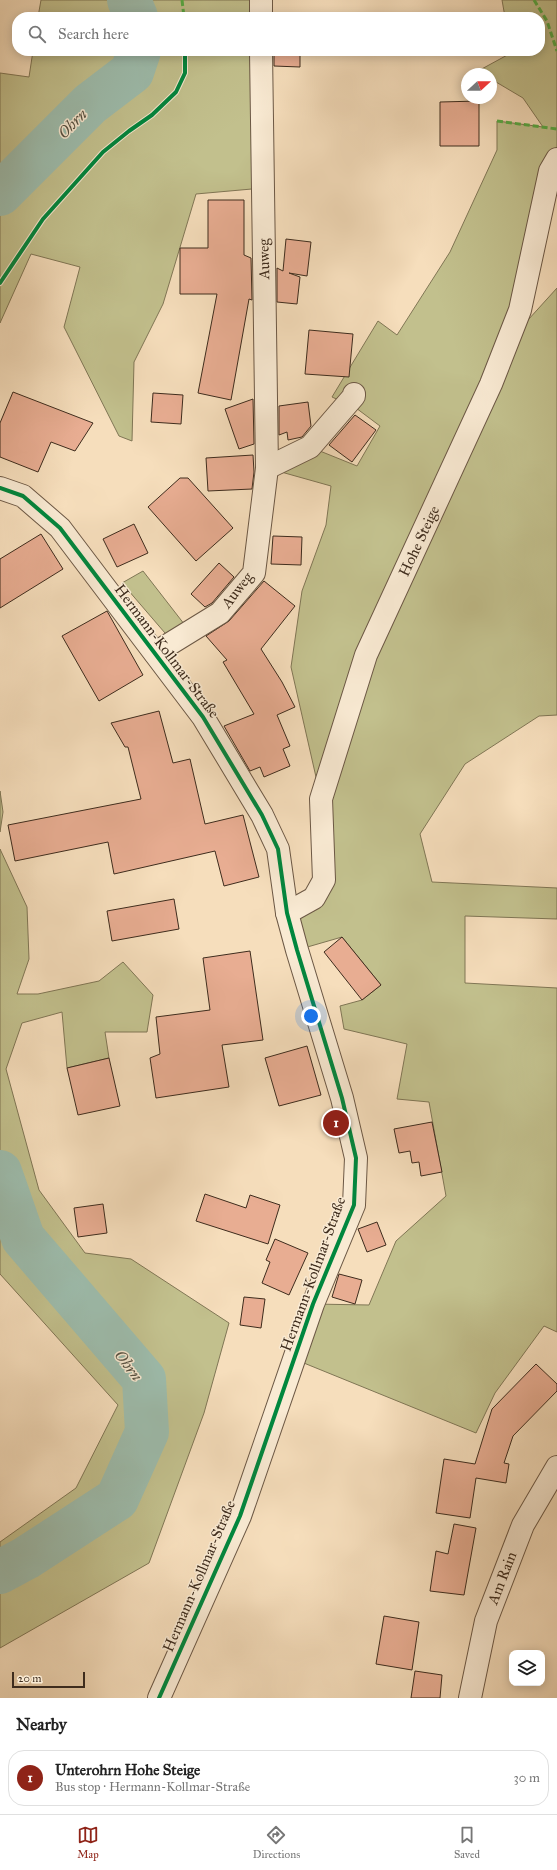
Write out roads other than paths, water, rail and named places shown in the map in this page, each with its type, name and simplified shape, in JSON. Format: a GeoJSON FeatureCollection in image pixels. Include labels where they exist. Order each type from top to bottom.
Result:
{"type":"FeatureCollection","features":[{"type":"Feature","properties":{"kind":"street"},"geometry":{"type":"LineString","coordinates":[[261,0],[261,12]]}},
{"type":"Feature","properties":{"kind":"street","name":"Auweg"},"geometry":{"type":"LineString","coordinates":[[155,653],[220,613],[254,573],[267,468],[262,56]]}},
{"type":"Feature","properties":{"kind":"street","name":"Hohe Steige"},"geometry":{"type":"LineString","coordinates":[[287,913],[314,898],[324,880],[321,799],[366,655],[491,384],[520,310],[550,171],[557,159]]}},
{"type":"Feature","properties":{"kind":"street"},"geometry":{"type":"LineString","coordinates":[[267,468],[310,447],[354,396],[354,394]]}},
{"type":"Feature","properties":{"kind":"street","name":"Hermann-Kollmar-Straße"},"geometry":{"type":"LineString","coordinates":[[0,488],[23,496],[60,528],[203,717],[262,815],[278,849],[287,913],[342,1098],[356,1158],[354,1205],[313,1304],[240,1516],[160,1698]]}},
{"type":"Feature","properties":{"kind":"street","name":"Am Rain"},"geometry":{"type":"LineString","coordinates":[[470,1698],[486,1621],[523,1525],[557,1466]]}},
{"type":"Feature","properties":{"kind":"waterway","name":"Ohrn"},"geometry":{"type":"LineString","coordinates":[[129,0],[134,12]]}},
{"type":"Feature","properties":{"kind":"waterway","name":"Ohrn"},"geometry":{"type":"LineString","coordinates":[[0,194],[90,104],[132,72],[137,56]]}},
{"type":"Feature","properties":{"kind":"waterway","name":"Ohrn"},"geometry":{"type":"LineString","coordinates":[[0,1172],[23,1238],[144,1379],[147,1432],[117,1499],[26,1558],[0,1572]]}},
{"type":"Feature","properties":{"kind":"place","name":"Unterohrn Hohe Steige"},"geometry":{"type":"Point","coordinates":[336,1123]}}]}
